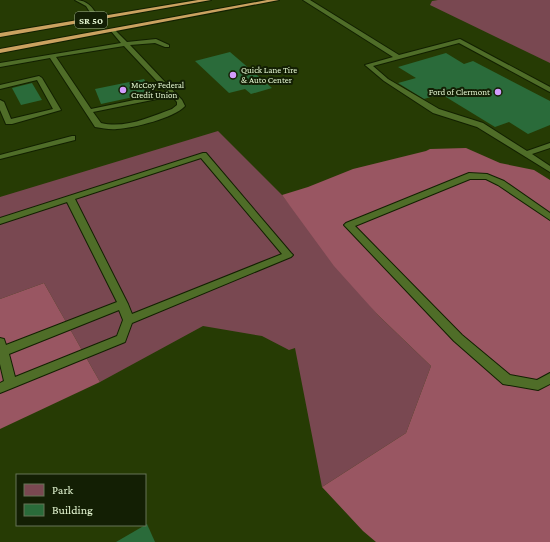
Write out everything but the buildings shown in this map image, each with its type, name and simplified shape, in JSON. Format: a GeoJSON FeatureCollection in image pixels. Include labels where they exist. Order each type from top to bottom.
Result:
{"type":"FeatureCollection","features":[{"type":"Feature","properties":{"kind":"highway","name":"SR 50"},"geometry":{"type":"LineString","coordinates":[[0,35],[208,0]]}},
{"type":"Feature","properties":{"kind":"highway"},"geometry":{"type":"LineString","coordinates":[[233,8],[259,0]]}},
{"type":"Feature","properties":{"kind":"highway","name":"SR 50"},"geometry":{"type":"LineString","coordinates":[[0,51],[276,0]]}},
{"type":"Feature","properties":{"kind":"highway"},"geometry":{"type":"LineString","coordinates":[[114,31],[123,22],[131,18],[182,5]]}},
{"type":"Feature","properties":{"kind":"highway"},"geometry":{"type":"LineString","coordinates":[[29,46],[82,30],[98,19]]}},
{"type":"Feature","properties":{"kind":"lane"},"geometry":{"type":"LineString","coordinates":[[78,0],[88,5],[98,19]]}},
{"type":"Feature","properties":{"kind":"lane"},"geometry":{"type":"LineString","coordinates":[[306,0],[398,57]]}},
{"type":"Feature","properties":{"kind":"lane"},"geometry":{"type":"LineString","coordinates":[[52,56],[98,125],[106,128],[118,127],[175,111],[181,106],[180,102],[114,31]]}},
{"type":"Feature","properties":{"kind":"lane"},"geometry":{"type":"LineString","coordinates":[[550,90],[460,40],[368,66],[386,80],[436,111],[480,125],[550,170]]}},
{"type":"Feature","properties":{"kind":"lane"},"geometry":{"type":"LineString","coordinates":[[0,65],[125,44],[156,41],[167,46]]}},
{"type":"Feature","properties":{"kind":"lane"},"geometry":{"type":"LineString","coordinates":[[0,87],[39,78],[57,110],[9,122],[0,102]]}},
{"type":"Feature","properties":{"kind":"lane"},"geometry":{"type":"LineString","coordinates":[[90,111],[173,94]]}},
{"type":"Feature","properties":{"kind":"lane"},"geometry":{"type":"LineString","coordinates":[[0,157],[72,138]]}},
{"type":"Feature","properties":{"kind":"lane"},"geometry":{"type":"LineString","coordinates":[[526,154],[550,145]]}},
{"type":"Feature","properties":{"kind":"lane"},"geometry":{"type":"LineString","coordinates":[[0,221],[203,155],[288,255],[128,320]]}},
{"type":"Feature","properties":{"kind":"lane"},"geometry":{"type":"LineString","coordinates":[[550,217],[501,184],[487,177],[469,176],[349,225],[458,338],[507,380],[538,385],[550,378]]}},
{"type":"Feature","properties":{"kind":"lane"},"geometry":{"type":"LineString","coordinates":[[70,198],[122,304],[128,320],[121,339],[5,386],[1,347],[122,304]]}},
{"type":"Feature","properties":{"kind":"green space"},"geometry":{"type":"Polygon","coordinates":[[[550,0],[550,63],[430,5],[432,1],[550,0]]]}},
{"type":"Feature","properties":{"kind":"green space"},"geometry":{"type":"Polygon","coordinates":[[[218,131],[282,195],[378,315],[431,366],[406,433],[322,487],[295,348],[289,350],[262,336],[203,326],[100,382],[44,283],[0,299],[0,197],[218,131]]]}},
{"type":"Feature","properties":{"kind":"shaded area"},"geometry":{"type":"Polygon","coordinates":[[[466,148],[500,163],[534,170],[550,180],[550,542],[376,542],[363,531],[322,487],[406,433],[431,366],[378,315],[334,266],[282,195],[308,187],[353,169],[430,149],[466,148]]]}},
{"type":"Feature","properties":{"kind":"shaded area"},"geometry":{"type":"Polygon","coordinates":[[[44,283],[100,382],[0,429],[0,299],[44,283]]]}},
{"type":"Feature","properties":{"kind":"place","name":"Quick Lane Tire & Auto Center"},"geometry":{"type":"Point","coordinates":[233,75]}},
{"type":"Feature","properties":{"kind":"place","name":"McCoy Federal Credit Union"},"geometry":{"type":"Point","coordinates":[123,90]}},
{"type":"Feature","properties":{"kind":"place","name":"Ford of Clermont"},"geometry":{"type":"Point","coordinates":[498,92]}}]}
